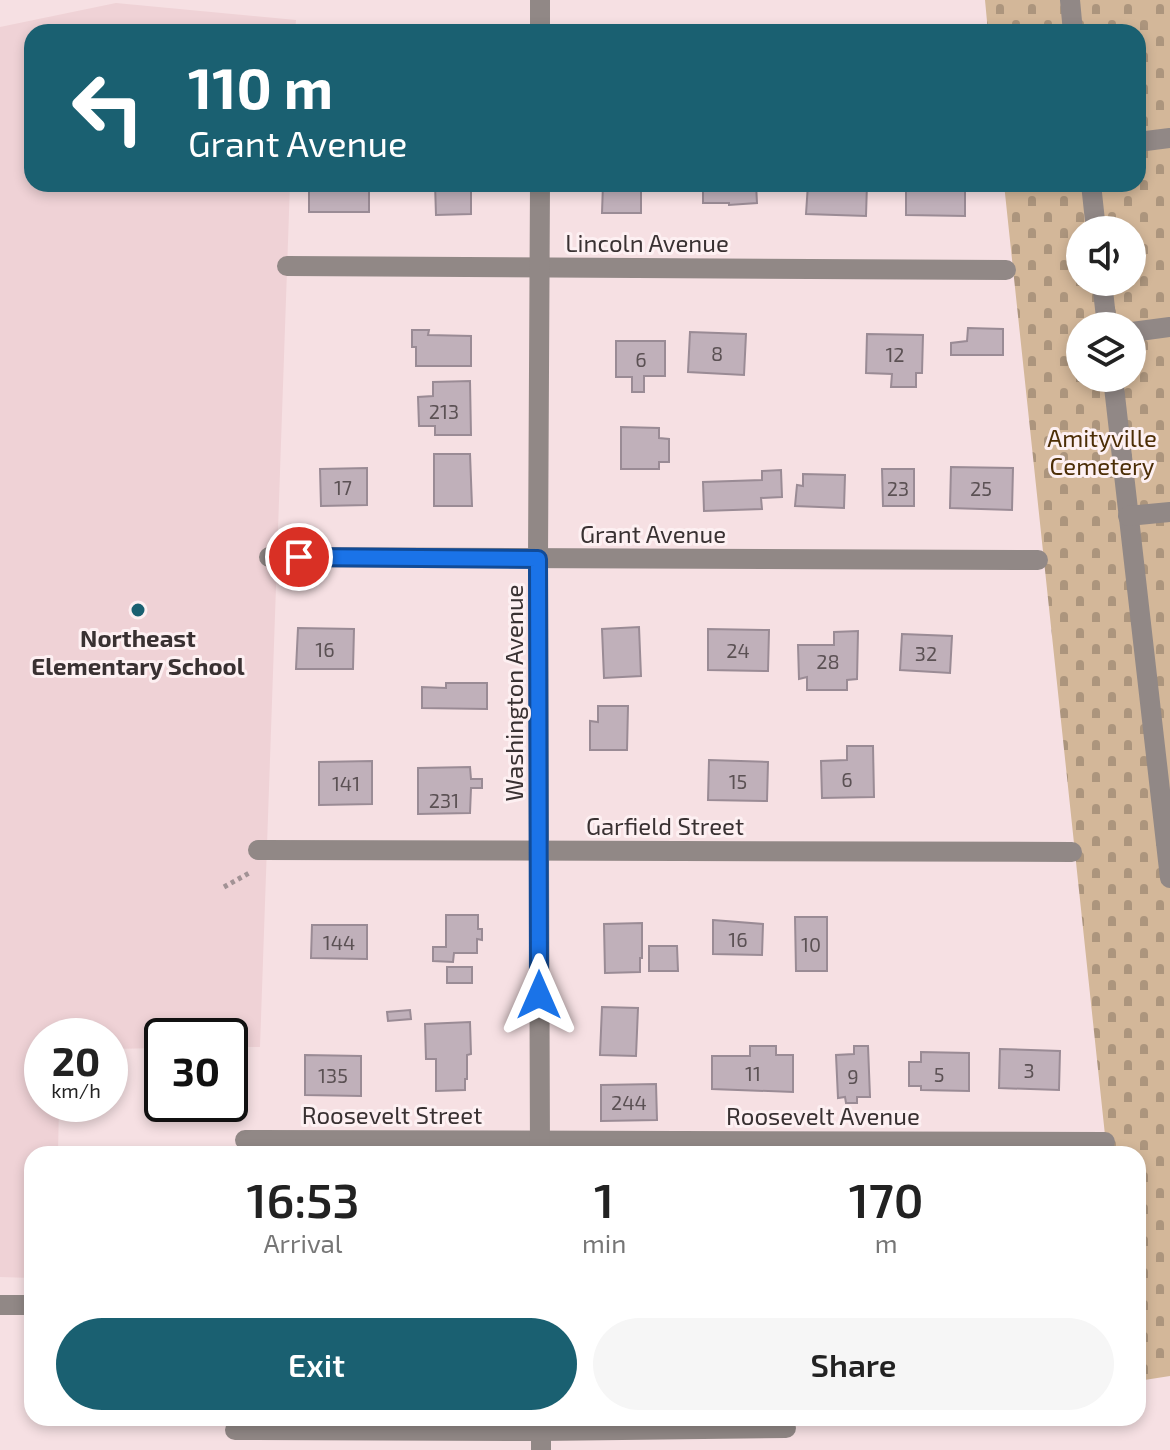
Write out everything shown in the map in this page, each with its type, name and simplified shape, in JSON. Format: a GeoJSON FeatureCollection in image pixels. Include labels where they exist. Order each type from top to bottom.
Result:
{"type":"FeatureCollection","features":[{"type":"Feature","properties":{"kind":"street"},"geometry":{"type":"LineString","coordinates":[[540,0],[540,24]]}},
{"type":"Feature","properties":{"kind":"street"},"geometry":{"type":"LineString","coordinates":[[1070,0],[1072,24]]}},
{"type":"Feature","properties":{"kind":"street"},"geometry":{"type":"LineString","coordinates":[[1146,141],[1170,138]]}},
{"type":"Feature","properties":{"kind":"street","name":"Washington Avenue"},"geometry":{"type":"LineString","coordinates":[[540,192],[540,1146]]}},
{"type":"Feature","properties":{"kind":"street"},"geometry":{"type":"LineString","coordinates":[[1092,192],[1094,216]]}},
{"type":"Feature","properties":{"kind":"street","name":"Lincoln Avenue"},"geometry":{"type":"LineString","coordinates":[[287,266],[1006,270]]}},
{"type":"Feature","properties":{"kind":"street"},"geometry":{"type":"LineString","coordinates":[[1146,330],[1170,327]]}},
{"type":"Feature","properties":{"kind":"street"},"geometry":{"type":"LineString","coordinates":[[1115,392],[1128,516],[1160,698],[1170,878]]}},
{"type":"Feature","properties":{"kind":"street"},"geometry":{"type":"LineString","coordinates":[[1128,516],[1170,512]]}},
{"type":"Feature","properties":{"kind":"street","name":"Grant Avenue"},"geometry":{"type":"LineString","coordinates":[[269,557],[1038,560]]}},
{"type":"Feature","properties":{"kind":"street","name":"Garfield Street"},"geometry":{"type":"LineString","coordinates":[[258,850],[1072,852]]}},
{"type":"Feature","properties":{"kind":"street","name":"Roosevelt Street"},"geometry":{"type":"LineString","coordinates":[[245,1140],[498,1146]]}},
{"type":"Feature","properties":{"kind":"street","name":"Roosevelt Avenue"},"geometry":{"type":"LineString","coordinates":[[653,1146],[1105,1142]]}},
{"type":"Feature","properties":{"kind":"street"},"geometry":{"type":"LineString","coordinates":[[0,1305],[24,1305]]}},
{"type":"Feature","properties":{"kind":"street"},"geometry":{"type":"LineString","coordinates":[[235,1430],[541,1433],[786,1428]]}},
{"type":"Feature","properties":{"kind":"shaded area","name":"Northeast Elementary School"},"geometry":{"type":"Polygon","coordinates":[[[116,3],[296,20],[296,24],[24,24],[24,192],[290,192],[260,1047],[248,1047],[248,1018],[144,1018],[144,1048],[128,1049],[128,1018],[24,1018],[24,1122],[59,1122],[58,1146],[24,1146],[24,1278],[0,1277],[0,27],[116,3]]]}},
{"type":"Feature","properties":{"kind":"green space","name":"Amityville Cemetery"},"geometry":{"type":"Polygon","coordinates":[[[985,0],[1170,0],[1170,1376],[1146,1380],[1146,1146],[1106,1146],[1005,192],[1146,192],[1146,24],[987,24],[985,0]]]}},
{"type":"Feature","properties":{"kind":"building"},"geometry":{"type":"Polygon","coordinates":[[[309,192],[369,192],[369,212],[309,212],[309,192]]]}},
{"type":"Feature","properties":{"kind":"building"},"geometry":{"type":"Polygon","coordinates":[[[435,192],[471,192],[471,214],[436,215],[435,192]]]}},
{"type":"Feature","properties":{"kind":"building"},"geometry":{"type":"Polygon","coordinates":[[[603,192],[641,192],[641,213],[602,213],[603,192]]]}},
{"type":"Feature","properties":{"kind":"building"},"geometry":{"type":"Polygon","coordinates":[[[703,192],[756,192],[757,203],[703,203],[703,192]]]}},
{"type":"Feature","properties":{"kind":"building"},"geometry":{"type":"Polygon","coordinates":[[[807,192],[867,192],[866,216],[806,214],[807,192]]]}},
{"type":"Feature","properties":{"kind":"building"},"geometry":{"type":"Polygon","coordinates":[[[906,192],[965,192],[965,216],[906,215],[906,192]]]}},
{"type":"Feature","properties":{"kind":"building"},"geometry":{"type":"Polygon","coordinates":[[[968,328],[1003,329],[1003,355],[951,355],[951,343],[967,341],[968,328]]]}},
{"type":"Feature","properties":{"kind":"building"},"geometry":{"type":"Polygon","coordinates":[[[412,330],[429,330],[428,335],[471,336],[471,366],[416,366],[412,330]]]}},
{"type":"Feature","properties":{"kind":"building"},"geometry":{"type":"Polygon","coordinates":[[[690,332],[746,334],[744,375],[688,372],[690,332]]]}},
{"type":"Feature","properties":{"kind":"building"},"geometry":{"type":"Polygon","coordinates":[[[867,334],[923,335],[922,373],[916,373],[916,387],[891,387],[892,374],[866,373],[867,334]]]}},
{"type":"Feature","properties":{"kind":"building"},"geometry":{"type":"Polygon","coordinates":[[[616,341],[665,341],[665,376],[644,376],[644,392],[632,392],[632,377],[616,377],[616,341]]]}},
{"type":"Feature","properties":{"kind":"building"},"geometry":{"type":"Polygon","coordinates":[[[470,381],[471,435],[435,435],[435,426],[419,426],[418,397],[433,396],[433,382],[470,381]]]}},
{"type":"Feature","properties":{"kind":"building"},"geometry":{"type":"Polygon","coordinates":[[[621,427],[659,428],[659,438],[669,439],[669,462],[659,462],[659,469],[621,469],[621,427]]]}},
{"type":"Feature","properties":{"kind":"building"},"geometry":{"type":"Polygon","coordinates":[[[434,454],[470,454],[472,506],[434,506],[434,454]]]}},
{"type":"Feature","properties":{"kind":"building"},"geometry":{"type":"Polygon","coordinates":[[[951,467],[1013,468],[1012,510],[950,508],[951,467]]]}},
{"type":"Feature","properties":{"kind":"building"},"geometry":{"type":"Polygon","coordinates":[[[367,468],[367,505],[321,506],[320,469],[367,468]]]}},
{"type":"Feature","properties":{"kind":"building"},"geometry":{"type":"Polygon","coordinates":[[[882,469],[914,469],[914,506],[883,506],[882,469]]]}},
{"type":"Feature","properties":{"kind":"building"},"geometry":{"type":"Polygon","coordinates":[[[781,470],[782,497],[761,498],[762,509],[704,511],[703,482],[762,480],[762,471],[781,470]]]}},
{"type":"Feature","properties":{"kind":"building"},"geometry":{"type":"Polygon","coordinates":[[[803,474],[845,475],[844,508],[795,506],[797,485],[803,486],[803,474]]]}},
{"type":"Feature","properties":{"kind":"building"},"geometry":{"type":"Polygon","coordinates":[[[639,627],[641,676],[604,678],[602,629],[639,627]]]}},
{"type":"Feature","properties":{"kind":"building"},"geometry":{"type":"Polygon","coordinates":[[[298,628],[354,629],[353,669],[296,669],[298,628]]]}},
{"type":"Feature","properties":{"kind":"building"},"geometry":{"type":"Polygon","coordinates":[[[708,629],[769,630],[768,671],[708,670],[708,629]]]}},
{"type":"Feature","properties":{"kind":"building"},"geometry":{"type":"Polygon","coordinates":[[[858,631],[857,679],[847,680],[847,690],[807,690],[807,677],[799,679],[798,645],[834,645],[834,632],[858,631]]]}},
{"type":"Feature","properties":{"kind":"building"},"geometry":{"type":"Polygon","coordinates":[[[902,634],[952,636],[950,673],[900,670],[902,634]]]}},
{"type":"Feature","properties":{"kind":"building"},"geometry":{"type":"Polygon","coordinates":[[[446,683],[487,683],[487,709],[422,708],[422,687],[446,688],[446,683]]]}},
{"type":"Feature","properties":{"kind":"building"},"geometry":{"type":"Polygon","coordinates":[[[598,706],[628,706],[627,750],[590,750],[590,721],[598,722],[598,706]]]}},
{"type":"Feature","properties":{"kind":"building"},"geometry":{"type":"Polygon","coordinates":[[[847,746],[873,746],[874,797],[822,798],[821,761],[847,760],[847,746]]]}},
{"type":"Feature","properties":{"kind":"building"},"geometry":{"type":"Polygon","coordinates":[[[709,760],[768,762],[767,801],[708,800],[709,760]]]}},
{"type":"Feature","properties":{"kind":"building"},"geometry":{"type":"Polygon","coordinates":[[[372,761],[372,804],[319,805],[319,762],[372,761]]]}},
{"type":"Feature","properties":{"kind":"building"},"geometry":{"type":"Polygon","coordinates":[[[470,767],[471,779],[482,779],[482,788],[471,788],[470,813],[418,814],[418,768],[470,767]]]}},
{"type":"Feature","properties":{"kind":"building"},"geometry":{"type":"Polygon","coordinates":[[[446,915],[478,915],[482,940],[477,939],[477,953],[454,953],[453,962],[433,961],[433,947],[446,947],[446,915]]]}},
{"type":"Feature","properties":{"kind":"building"},"geometry":{"type":"Polygon","coordinates":[[[795,917],[827,917],[827,971],[796,971],[795,917]]]}},
{"type":"Feature","properties":{"kind":"building"},"geometry":{"type":"Polygon","coordinates":[[[713,920],[763,924],[762,955],[713,954],[713,920]]]}},
{"type":"Feature","properties":{"kind":"building"},"geometry":{"type":"Polygon","coordinates":[[[642,923],[640,972],[605,973],[604,924],[642,923]]]}},
{"type":"Feature","properties":{"kind":"building"},"geometry":{"type":"Polygon","coordinates":[[[312,925],[367,925],[367,959],[311,958],[312,925]]]}},
{"type":"Feature","properties":{"kind":"building"},"geometry":{"type":"Polygon","coordinates":[[[649,946],[677,946],[678,971],[649,971],[649,946]]]}},
{"type":"Feature","properties":{"kind":"building"},"geometry":{"type":"Polygon","coordinates":[[[447,967],[472,967],[472,983],[447,983],[447,967]]]}},
{"type":"Feature","properties":{"kind":"building"},"geometry":{"type":"Polygon","coordinates":[[[602,1007],[638,1008],[636,1056],[600,1055],[602,1007]]]}},
{"type":"Feature","properties":{"kind":"building"},"geometry":{"type":"Polygon","coordinates":[[[410,1010],[411,1019],[388,1021],[387,1012],[410,1010]]]}},
{"type":"Feature","properties":{"kind":"building"},"geometry":{"type":"Polygon","coordinates":[[[470,1022],[471,1054],[467,1055],[465,1090],[436,1091],[436,1059],[426,1059],[425,1024],[470,1022]]]}},
{"type":"Feature","properties":{"kind":"building"},"geometry":{"type":"Polygon","coordinates":[[[750,1046],[776,1046],[776,1055],[793,1055],[793,1092],[712,1089],[712,1056],[750,1056],[750,1046]]]}},
{"type":"Feature","properties":{"kind":"building"},"geometry":{"type":"Polygon","coordinates":[[[854,1046],[868,1046],[870,1097],[857,1097],[857,1103],[846,1103],[845,1097],[838,1098],[836,1055],[854,1054],[854,1046]]]}},
{"type":"Feature","properties":{"kind":"building"},"geometry":{"type":"Polygon","coordinates":[[[1000,1049],[1060,1051],[1059,1090],[999,1088],[1000,1049]]]}},
{"type":"Feature","properties":{"kind":"building"},"geometry":{"type":"Polygon","coordinates":[[[921,1052],[969,1053],[969,1091],[921,1090],[921,1086],[909,1086],[909,1062],[921,1062],[921,1052]]]}},
{"type":"Feature","properties":{"kind":"building"},"geometry":{"type":"Polygon","coordinates":[[[305,1055],[361,1056],[361,1096],[305,1095],[305,1055]]]}},
{"type":"Feature","properties":{"kind":"building"},"geometry":{"type":"Polygon","coordinates":[[[656,1084],[657,1120],[601,1121],[601,1085],[656,1084]]]}},
{"type":"Feature","properties":{"kind":"place","name":"Northeast Elementary School"},"geometry":{"type":"Point","coordinates":[138,610]}},
{"type":"Feature","properties":{"kind":"route"},"geometry":{"type":"LineString","coordinates":[[299,557],[538,559],[539,995]]}}]}
